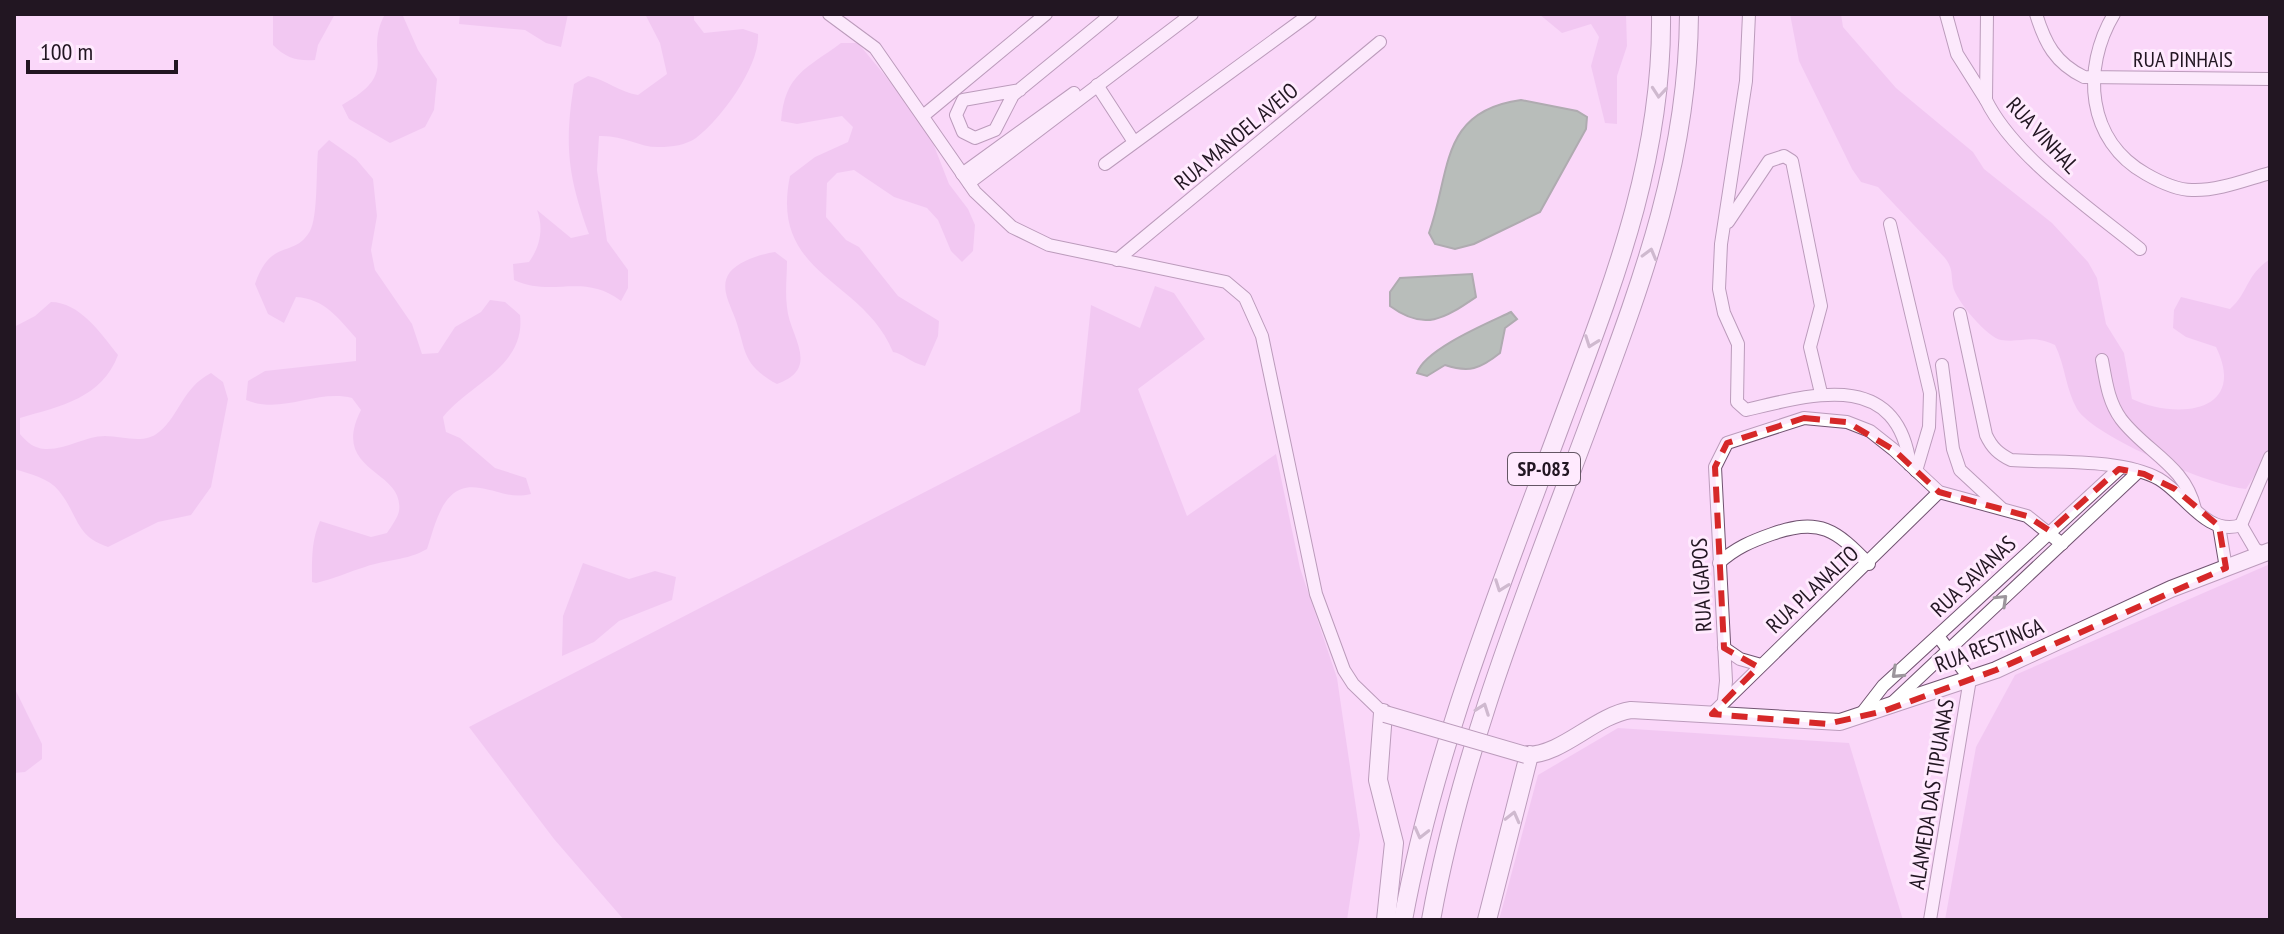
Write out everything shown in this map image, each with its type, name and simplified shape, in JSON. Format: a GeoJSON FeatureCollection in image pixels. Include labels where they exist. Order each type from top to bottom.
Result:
{"type":"FeatureCollection","features":[{"type":"Feature","properties":{"kind":"highway","name":"SP-083"},"geometry":{"type":"LineString","coordinates":[[1403,920],[1418,843],[1454,712],[1621,261],[1651,152],[1661,70],[1661,14]]}},
{"type":"Feature","properties":{"kind":"highway","name":"SP-083"},"geometry":{"type":"LineString","coordinates":[[1431,920],[1449,828],[1479,720],[1644,276],[1683,121],[1689,14]]}},
{"type":"Feature","properties":{"kind":"highway"},"geometry":{"type":"LineString","coordinates":[[1384,713],[1378,780],[1394,843],[1386,920]]}},
{"type":"Feature","properties":{"kind":"highway"},"geometry":{"type":"LineString","coordinates":[[1487,920],[1528,755]]}},
{"type":"Feature","properties":{"kind":"main road","name":"RUA RESTINGA"},"geometry":{"type":"LineString","coordinates":[[1528,755],[1549,750],[1611,713],[1631,710],[1827,724],[1884,711],[1970,679],[2267,552]]}},
{"type":"Feature","properties":{"kind":"main road"},"geometry":{"type":"LineString","coordinates":[[1384,713],[1528,755]]}},
{"type":"Feature","properties":{"kind":"street"},"geometry":{"type":"LineString","coordinates":[[829,14],[875,48],[988,207],[1031,239],[1226,282],[1245,298],[1262,336],[1316,594],[1344,670],[1353,684],[1384,713]]}},
{"type":"Feature","properties":{"kind":"street"},"geometry":{"type":"LineString","coordinates":[[923,116],[1046,14]]}},
{"type":"Feature","properties":{"kind":"street"},"geometry":{"type":"LineString","coordinates":[[1020,90],[963,100],[956,115],[960,127],[975,138],[995,130],[1006,105],[1020,90],[1112,14]]}},
{"type":"Feature","properties":{"kind":"street"},"geometry":{"type":"LineString","coordinates":[[965,178],[1179,14]]}},
{"type":"Feature","properties":{"kind":"street"},"geometry":{"type":"LineString","coordinates":[[965,178],[1192,14]]}},
{"type":"Feature","properties":{"kind":"street"},"geometry":{"type":"LineString","coordinates":[[1105,164],[1310,14]]}},
{"type":"Feature","properties":{"kind":"street"},"geometry":{"type":"LineString","coordinates":[[1749,14],[1746,81],[1719,289],[1724,313],[1738,344],[1740,407],[1746,410],[1835,392],[1879,407],[1906,438],[1913,468],[1939,492],[2027,516],[2050,531],[2062,544]]}},
{"type":"Feature","properties":{"kind":"street"},"geometry":{"type":"LineString","coordinates":[[1946,14],[1957,54],[1986,100]]}},
{"type":"Feature","properties":{"kind":"street","name":"RUA VINHAL"},"geometry":{"type":"LineString","coordinates":[[1987,14],[1986,100],[2002,127],[2061,187],[2140,249]]}},
{"type":"Feature","properties":{"kind":"street"},"geometry":{"type":"LineString","coordinates":[[2036,14],[2049,49],[2058,60],[2072,71],[2096,79]]}},
{"type":"Feature","properties":{"kind":"street"},"geometry":{"type":"LineString","coordinates":[[2114,14],[2104,30],[2096,79],[2097,113],[2103,134],[2130,165],[2151,177],[2192,190],[2220,187],[2270,173]]}},
{"type":"Feature","properties":{"kind":"street","name":"RUA MANOEL AVEIO"},"geometry":{"type":"LineString","coordinates":[[1117,260],[1380,42]]}},
{"type":"Feature","properties":{"kind":"street","name":"RUA PINHAIS"},"geometry":{"type":"LineString","coordinates":[[2096,79],[2270,79]]}},
{"type":"Feature","properties":{"kind":"street"},"geometry":{"type":"LineString","coordinates":[[1097,85],[1134,142]]}},
{"type":"Feature","properties":{"kind":"street"},"geometry":{"type":"LineString","coordinates":[[1725,226],[1769,161],[1784,156],[1792,161],[1821,306],[1810,347],[1821,393]]}},
{"type":"Feature","properties":{"kind":"street"},"geometry":{"type":"LineString","coordinates":[[1890,224],[1930,393],[1929,427],[1913,468]]}},
{"type":"Feature","properties":{"kind":"street"},"geometry":{"type":"LineString","coordinates":[[1960,314],[1992,447],[2011,460],[2088,462],[2137,473],[2165,483],[2219,526],[2232,529],[2241,525],[2270,457]]}},
{"type":"Feature","properties":{"kind":"street"},"geometry":{"type":"LineString","coordinates":[[2102,360],[2109,398],[2120,417],[2134,435],[2170,463],[2191,490],[2195,509]]}},
{"type":"Feature","properties":{"kind":"street"},"geometry":{"type":"LineString","coordinates":[[1942,365],[1953,449],[1960,470],[2001,508]]}},
{"type":"Feature","properties":{"kind":"street","name":"RUA IGAPOS"},"geometry":{"type":"LineString","coordinates":[[1724,700],[1715,467],[1727,443],[1804,418],[1847,422],[1870,431],[1913,468]]}},
{"type":"Feature","properties":{"kind":"street","name":"RUA SAVANAS"},"geometry":{"type":"LineString","coordinates":[[1859,717],[1883,686],[2119,469]]}},
{"type":"Feature","properties":{"kind":"street","name":"RUA SAVANAS"},"geometry":{"type":"LineString","coordinates":[[1884,711],[2137,473]]}},
{"type":"Feature","properties":{"kind":"street","name":"RUA PLANALTO"},"geometry":{"type":"LineString","coordinates":[[1712,714],[1869,564],[1939,492]]}},
{"type":"Feature","properties":{"kind":"street"},"geometry":{"type":"LineString","coordinates":[[1719,563],[1745,544],[1796,526],[1809,525],[1825,528],[1845,539],[1869,564]]}},
{"type":"Feature","properties":{"kind":"street"},"geometry":{"type":"LineString","coordinates":[[2241,525],[2255,549],[2267,552]]}},
{"type":"Feature","properties":{"kind":"street"},"geometry":{"type":"LineString","coordinates":[[2219,526],[2226,568]]}},
{"type":"Feature","properties":{"kind":"street","name":"ALAMEDA DAS TIPUANAS"},"geometry":{"type":"LineString","coordinates":[[1930,920],[1970,679],[1938,636]]}},
{"type":"Feature","properties":{"kind":"street"},"geometry":{"type":"LineString","coordinates":[[1724,648],[1740,659],[1761,665]]}},
{"type":"Feature","properties":{"kind":"highlighted area"},"geometry":{"type":"Polygon","coordinates":[[[1804,418],[1847,422],[1894,450],[1939,492],[2027,516],[2050,531],[2119,469],[2144,474],[2175,489],[2219,526],[2226,568],[1996,670],[1884,711],[1827,724],[1712,714],[1758,667],[1724,648],[1715,467],[1727,443],[1804,418]]]}},
{"type":"Feature","properties":{"kind":"shaded area"},"geometry":{"type":"Polygon","coordinates":[[[273,14],[335,14],[318,45],[315,60],[292,58],[273,45],[273,14]]]}},
{"type":"Feature","properties":{"kind":"shaded area"},"geometry":{"type":"Polygon","coordinates":[[[385,14],[403,16],[418,50],[437,79],[434,110],[425,127],[390,143],[349,119],[342,105],[360,93],[376,73],[377,42],[385,14]]]}},
{"type":"Feature","properties":{"kind":"shaded area"},"geometry":{"type":"Polygon","coordinates":[[[460,14],[568,14],[561,47],[546,43],[525,30],[459,24],[460,14]]]}},
{"type":"Feature","properties":{"kind":"shaded area"},"geometry":{"type":"Polygon","coordinates":[[[645,14],[694,14],[694,20],[704,33],[743,29],[758,34],[753,61],[746,76],[717,118],[688,142],[653,147],[616,137],[599,136],[597,170],[607,241],[628,270],[628,288],[621,301],[594,288],[542,287],[514,280],[513,264],[529,262],[538,244],[540,224],[537,210],[571,238],[589,234],[576,195],[570,160],[569,125],[574,84],[588,76],[638,95],[667,74],[660,43],[645,14]]]}},
{"type":"Feature","properties":{"kind":"shaded area"},"geometry":{"type":"Polygon","coordinates":[[[1539,14],[1626,14],[1627,46],[1617,76],[1617,124],[1605,123],[1591,66],[1599,37],[1591,24],[1562,33],[1539,14]]]}},
{"type":"Feature","properties":{"kind":"shaded area"},"geometry":{"type":"Polygon","coordinates":[[[1790,14],[1841,14],[1843,27],[1896,88],[1973,152],[1984,169],[2052,223],[2088,262],[2097,278],[2106,324],[2124,353],[2132,399],[2150,406],[2187,409],[2203,406],[2215,398],[2223,386],[2223,369],[2216,347],[2186,337],[2173,328],[2174,310],[2181,297],[2230,309],[2251,278],[2270,259],[2270,451],[2246,489],[2182,470],[2106,433],[2077,409],[2055,345],[2033,339],[2001,340],[1981,326],[1955,292],[1951,268],[1945,258],[1878,187],[1861,182],[1852,169],[1799,61],[1790,14]]]}},
{"type":"Feature","properties":{"kind":"shaded area"},"geometry":{"type":"Polygon","coordinates":[[[841,43],[858,43],[926,125],[949,184],[968,209],[975,225],[973,251],[962,262],[951,251],[938,220],[927,208],[894,197],[854,170],[837,173],[827,183],[826,217],[846,240],[859,247],[898,296],[939,321],[938,336],[925,366],[893,352],[879,327],[805,256],[793,235],[787,209],[790,176],[815,157],[848,142],[853,127],[842,116],[797,124],[781,121],[783,105],[799,74],[841,43]]]}},
{"type":"Feature","properties":{"kind":"shaded area"},"geometry":{"type":"Polygon","coordinates":[[[1521,100],[1577,111],[1587,117],[1586,129],[1540,212],[1474,244],[1455,249],[1435,244],[1429,233],[1452,148],[1462,131],[1475,117],[1494,106],[1521,100]]]}},
{"type":"Feature","properties":{"kind":"shaded area"},"geometry":{"type":"Polygon","coordinates":[[[329,140],[356,159],[373,179],[377,216],[371,250],[375,270],[412,324],[422,354],[438,353],[455,327],[481,312],[490,300],[505,302],[520,315],[520,333],[505,361],[443,417],[446,432],[460,438],[495,468],[526,478],[531,494],[511,495],[480,488],[457,491],[443,506],[427,549],[316,583],[312,582],[313,551],[320,521],[371,537],[387,533],[399,511],[398,497],[391,486],[361,459],[354,446],[354,431],[361,410],[352,398],[326,397],[273,405],[246,400],[248,381],[265,371],[356,361],[356,338],[330,311],[315,301],[296,297],[284,323],[268,314],[255,284],[268,260],[297,244],[310,231],[316,205],[318,151],[329,140]]]}},
{"type":"Feature","properties":{"kind":"shaded area"},"geometry":{"type":"Polygon","coordinates":[[[775,252],[787,261],[787,307],[800,350],[798,369],[777,384],[750,361],[725,287],[730,272],[739,265],[775,252]]]}},
{"type":"Feature","properties":{"kind":"shaded area"},"geometry":{"type":"Polygon","coordinates":[[[1472,274],[1476,297],[1444,316],[1414,319],[1390,306],[1390,292],[1400,278],[1472,274]]]}},
{"type":"Feature","properties":{"kind":"shaded area"},"geometry":{"type":"Polygon","coordinates":[[[1155,286],[1174,293],[1205,339],[1138,389],[1187,516],[1276,454],[1300,568],[1337,678],[1360,835],[1347,920],[624,920],[554,839],[469,727],[1080,412],[1091,305],[1140,328],[1155,286]]]}},
{"type":"Feature","properties":{"kind":"shaded area"},"geometry":{"type":"Polygon","coordinates":[[[51,302],[61,303],[80,313],[118,355],[111,370],[91,391],[65,404],[20,418],[20,434],[34,446],[53,449],[105,436],[133,439],[153,436],[172,418],[201,379],[211,373],[223,382],[228,399],[211,487],[191,515],[158,522],[108,547],[83,531],[55,487],[39,477],[14,469],[14,327],[35,316],[51,302]]]}},
{"type":"Feature","properties":{"kind":"shaded area"},"geometry":{"type":"Polygon","coordinates":[[[1511,312],[1517,319],[1505,328],[1500,353],[1486,363],[1468,369],[1445,365],[1427,376],[1417,373],[1422,364],[1444,346],[1511,312]]]}},
{"type":"Feature","properties":{"kind":"shaded area"},"geometry":{"type":"Polygon","coordinates":[[[583,563],[629,579],[655,571],[676,577],[672,600],[619,621],[594,642],[562,656],[563,616],[583,563]]]}},
{"type":"Feature","properties":{"kind":"shaded area"},"geometry":{"type":"Polygon","coordinates":[[[2270,564],[2270,920],[1945,920],[1976,747],[2015,675],[2270,564]]]}},
{"type":"Feature","properties":{"kind":"shaded area"},"geometry":{"type":"Polygon","coordinates":[[[14,687],[42,744],[42,759],[25,772],[14,773],[14,687]]]}},
{"type":"Feature","properties":{"kind":"shaded area"},"geometry":{"type":"Polygon","coordinates":[[[1618,728],[1849,743],[1903,920],[1499,920],[1538,775],[1618,728]]]}}]}
